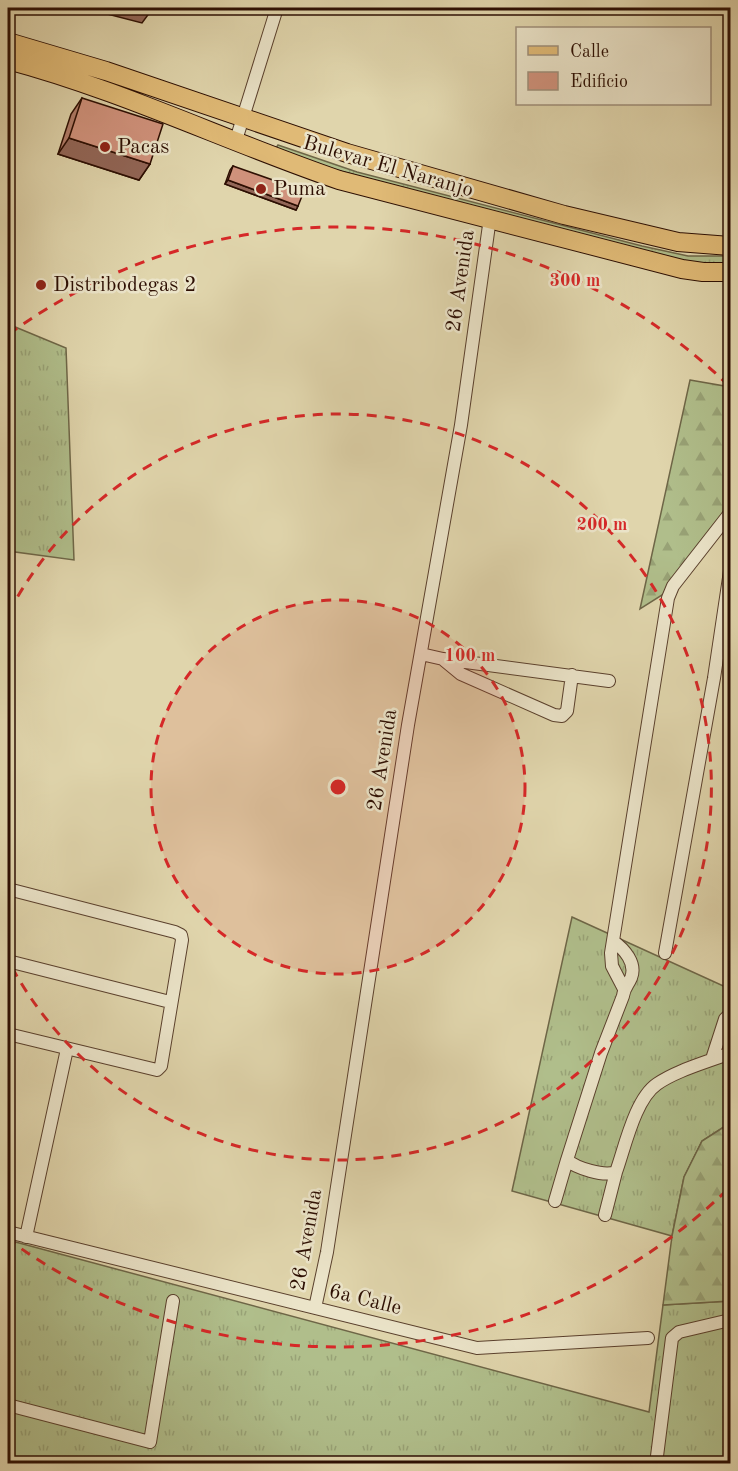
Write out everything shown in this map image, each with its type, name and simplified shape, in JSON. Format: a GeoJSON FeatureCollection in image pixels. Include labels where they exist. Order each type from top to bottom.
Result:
{"type":"FeatureCollection","features":[{"type":"Feature","properties":{"kind":"main road","name":"Bulevar El Naranjo"},"geometry":{"type":"LineString","coordinates":[[8,42],[106,71],[347,153],[564,214],[678,242],[730,246]]}},
{"type":"Feature","properties":{"kind":"main road","name":"Bulevar El Naranjo"},"geometry":{"type":"LineString","coordinates":[[8,60],[108,91],[289,163],[339,180],[682,269],[730,272]]}},
{"type":"Feature","properties":{"kind":"street"},"geometry":{"type":"LineString","coordinates":[[236,140],[277,8]]}},
{"type":"Feature","properties":{"kind":"street","name":"26 Avenida"},"geometry":{"type":"LineString","coordinates":[[315,1308],[327,1251],[421,654],[461,425],[490,218]]}},
{"type":"Feature","properties":{"kind":"street"},"geometry":{"type":"LineString","coordinates":[[624,990],[612,966],[610,953],[668,598],[673,586],[730,513]]}},
{"type":"Feature","properties":{"kind":"street"},"geometry":{"type":"LineString","coordinates":[[665,953],[714,678],[730,571]]}},
{"type":"Feature","properties":{"kind":"street"},"geometry":{"type":"LineString","coordinates":[[421,654],[443,659],[609,681]]}},
{"type":"Feature","properties":{"kind":"street"},"geometry":{"type":"LineString","coordinates":[[443,659],[461,674],[554,715],[562,716],[567,711],[572,675]]}},
{"type":"Feature","properties":{"kind":"street"},"geometry":{"type":"LineString","coordinates":[[8,889],[181,935],[161,1066],[157,1070],[8,1034]]}},
{"type":"Feature","properties":{"kind":"street"},"geometry":{"type":"LineString","coordinates":[[555,1201],[601,1053],[624,990],[632,977],[629,956],[613,941]]}},
{"type":"Feature","properties":{"kind":"street"},"geometry":{"type":"LineString","coordinates":[[8,961],[170,1002]]}},
{"type":"Feature","properties":{"kind":"street"},"geometry":{"type":"LineString","coordinates":[[712,1059],[725,1019],[730,1014]]}},
{"type":"Feature","properties":{"kind":"street"},"geometry":{"type":"LineString","coordinates":[[26,1237],[67,1049]]}},
{"type":"Feature","properties":{"kind":"street"},"geometry":{"type":"LineString","coordinates":[[605,1215],[616,1172],[639,1107],[656,1084],[730,1053]]}},
{"type":"Feature","properties":{"kind":"street"},"geometry":{"type":"LineString","coordinates":[[567,1160],[571,1164],[610,1175],[616,1172]]}},
{"type":"Feature","properties":{"kind":"street","name":"6a Calle"},"geometry":{"type":"LineString","coordinates":[[8,1232],[477,1348],[648,1338]]}},
{"type":"Feature","properties":{"kind":"street"},"geometry":{"type":"LineString","coordinates":[[8,1405],[150,1442],[173,1300]]}},
{"type":"Feature","properties":{"kind":"street"},"geometry":{"type":"LineString","coordinates":[[656,1464],[672,1338],[679,1332],[730,1320]]}},
{"type":"Feature","properties":{"kind":"green space"},"geometry":{"type":"Polygon","coordinates":[[[278,145],[357,172],[642,246],[688,256],[730,256],[730,264],[681,261],[358,177],[284,154],[276,148],[278,145]]]}},
{"type":"Feature","properties":{"kind":"green space"},"geometry":{"type":"Polygon","coordinates":[[[8,324],[66,348],[74,560],[8,551],[8,324]]]}},
{"type":"Feature","properties":{"kind":"green space"},"geometry":{"type":"Polygon","coordinates":[[[690,380],[730,387],[730,507],[670,590],[640,609],[690,380]]]}},
{"type":"Feature","properties":{"kind":"green space"},"geometry":{"type":"Polygon","coordinates":[[[572,917],[730,989],[730,1123],[702,1141],[684,1177],[672,1236],[512,1191],[572,917]]]}},
{"type":"Feature","properties":{"kind":"green space"},"geometry":{"type":"Polygon","coordinates":[[[730,1123],[730,1301],[663,1305],[672,1236],[684,1177],[702,1141],[730,1123]]]}},
{"type":"Feature","properties":{"kind":"green space"},"geometry":{"type":"Polygon","coordinates":[[[8,1240],[649,1412],[663,1305],[730,1301],[730,1463],[8,1463],[8,1240]]]}},
{"type":"Feature","properties":{"kind":"building"},"geometry":{"type":"Polygon","coordinates":[[[82,98],[163,124],[150,164],[69,138],[82,98]]]}},
{"type":"Feature","properties":{"kind":"building","name":"Puma"},"geometry":{"type":"Polygon","coordinates":[[[233,166],[304,191],[298,206],[228,180],[233,166]]]}},
{"type":"Feature","properties":{"kind":"place","name":"Pacas"},"geometry":{"type":"Point","coordinates":[105,147]}},
{"type":"Feature","properties":{"kind":"place","name":"Puma"},"geometry":{"type":"Point","coordinates":[261,189]}},
{"type":"Feature","properties":{"kind":"place","name":"Distribodegas 2"},"geometry":{"type":"Point","coordinates":[41,285]}}]}
